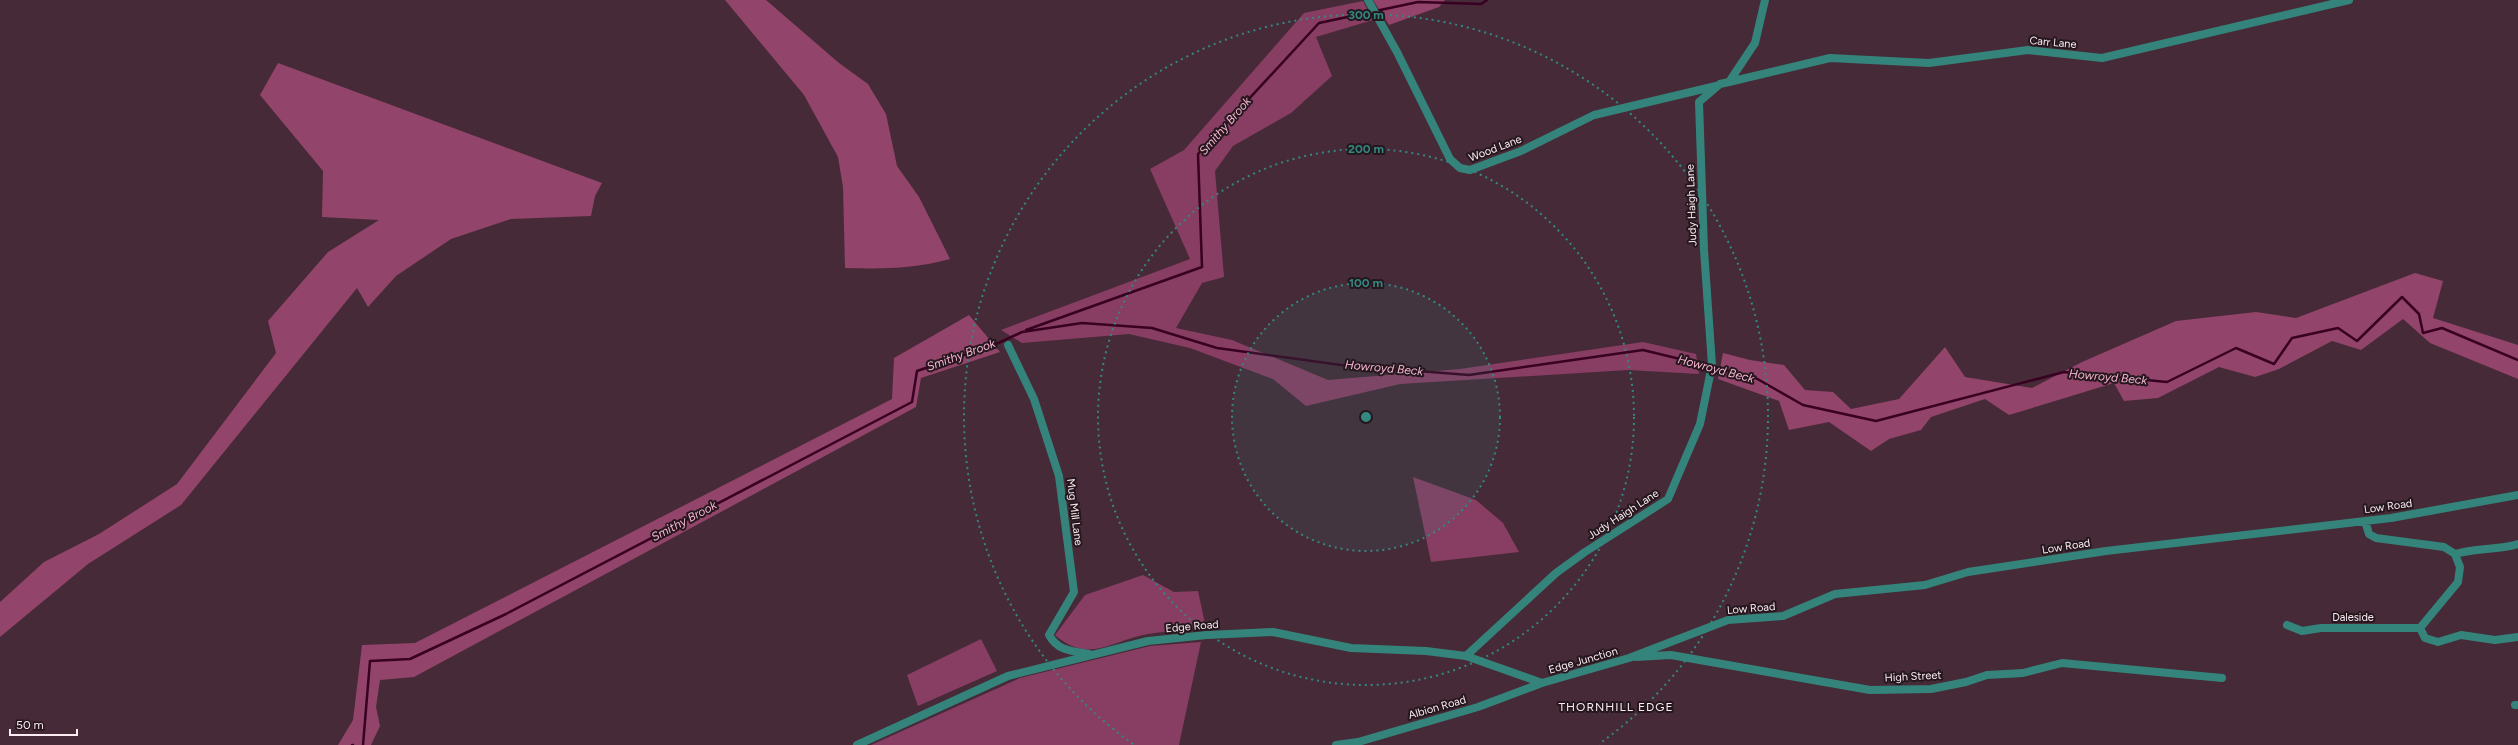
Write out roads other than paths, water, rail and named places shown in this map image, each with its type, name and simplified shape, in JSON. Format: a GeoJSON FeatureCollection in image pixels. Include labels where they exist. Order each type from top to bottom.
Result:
{"type":"FeatureCollection","features":[{"type":"Feature","properties":{"kind":"street","name":"Wood Lane"},"geometry":{"type":"LineString","coordinates":[[1368,0],[1397,52],[1450,160],[1460,168],[1470,170],[1521,151],[1594,115],[1720,84]]}},
{"type":"Feature","properties":{"kind":"street"},"geometry":{"type":"LineString","coordinates":[[1692,92],[1699,102],[1720,84],[1729,82],[1754,43],[1765,0]]}},
{"type":"Feature","properties":{"kind":"street","name":"Carr Lane"},"geometry":{"type":"LineString","coordinates":[[1729,82],[1830,58],[1929,63],[2028,50],[2102,58],[2349,0]]}},
{"type":"Feature","properties":{"kind":"street","name":"Judy Haigh Lane"},"geometry":{"type":"LineString","coordinates":[[1466,656],[1556,573],[1585,552],[1668,499],[1700,424],[1712,365],[1704,250],[1699,102]]}},
{"type":"Feature","properties":{"kind":"street","name":"Mug Mill Lane"},"geometry":{"type":"LineString","coordinates":[[1008,345],[1034,399],[1059,476],[1074,592],[1049,635],[1055,645],[1066,650],[1093,654]]}},
{"type":"Feature","properties":{"kind":"street","name":"Low Road"},"geometry":{"type":"LineString","coordinates":[[1629,658],[1728,620],[1783,616],[1835,594],[1925,585],[1968,572],[2106,551],[2365,521],[2518,495]]}},
{"type":"Feature","properties":{"kind":"street"},"geometry":{"type":"LineString","coordinates":[[2365,521],[2368,534],[2376,538],[2444,547],[2455,554],[2460,567],[2458,582],[2420,628],[2425,638],[2438,642],[2461,635],[2495,640],[2518,637]]}},
{"type":"Feature","properties":{"kind":"street"},"geometry":{"type":"LineString","coordinates":[[2455,554],[2473,549],[2506,547],[2518,544]]}},
{"type":"Feature","properties":{"kind":"street","name":"Daleside"},"geometry":{"type":"LineString","coordinates":[[2287,625],[2302,631],[2321,628],[2420,628]]}},
{"type":"Feature","properties":{"kind":"street","name":"Edge Road"},"geometry":{"type":"LineString","coordinates":[[856,745],[1008,676],[1148,641],[1207,635],[1274,632],[1351,648],[1426,651],[1466,656],[1542,683]]}},
{"type":"Feature","properties":{"kind":"street","name":"High Street"},"geometry":{"type":"LineString","coordinates":[[1629,658],[1671,655],[1870,690],[1931,689],[1966,682],[1987,675],[2023,673],[2062,663],[2222,678]]}},
{"type":"Feature","properties":{"kind":"street","name":"Edge Junction"},"geometry":{"type":"LineString","coordinates":[[1542,683],[1629,658]]}},
{"type":"Feature","properties":{"kind":"street","name":"Albion Road"},"geometry":{"type":"LineString","coordinates":[[1336,745],[1358,742],[1478,707],[1542,683]]}},
{"type":"Feature","properties":{"kind":"waterway","name":"Smithy Brook"},"geometry":{"type":"LineString","coordinates":[[1026,330],[1202,267],[1198,154],[1319,23],[1418,2],[1481,4],[1487,0]]}},
{"type":"Feature","properties":{"kind":"waterway","name":"Howroyd Beck"},"geometry":{"type":"LineString","coordinates":[[1022,332],[1082,323],[1152,328],[1217,348],[1341,365],[1469,375],[1643,350],[1754,377],[1803,405],[1876,421],[2064,372],[2167,382],[2236,348],[2274,364],[2292,338],[2338,328],[2357,341],[2402,297],[2419,314],[2423,333],[2442,328],[2518,360]]}},
{"type":"Feature","properties":{"kind":"waterway","name":"Smithy Brook"},"geometry":{"type":"LineString","coordinates":[[363,745],[370,661],[410,659],[506,614],[912,402],[917,371],[996,344],[1022,332]]}},
{"type":"Feature","properties":{"kind":"district","name":"THORNHILL EDGE"},"geometry":{"type":"Point","coordinates":[1616,707]}}]}
